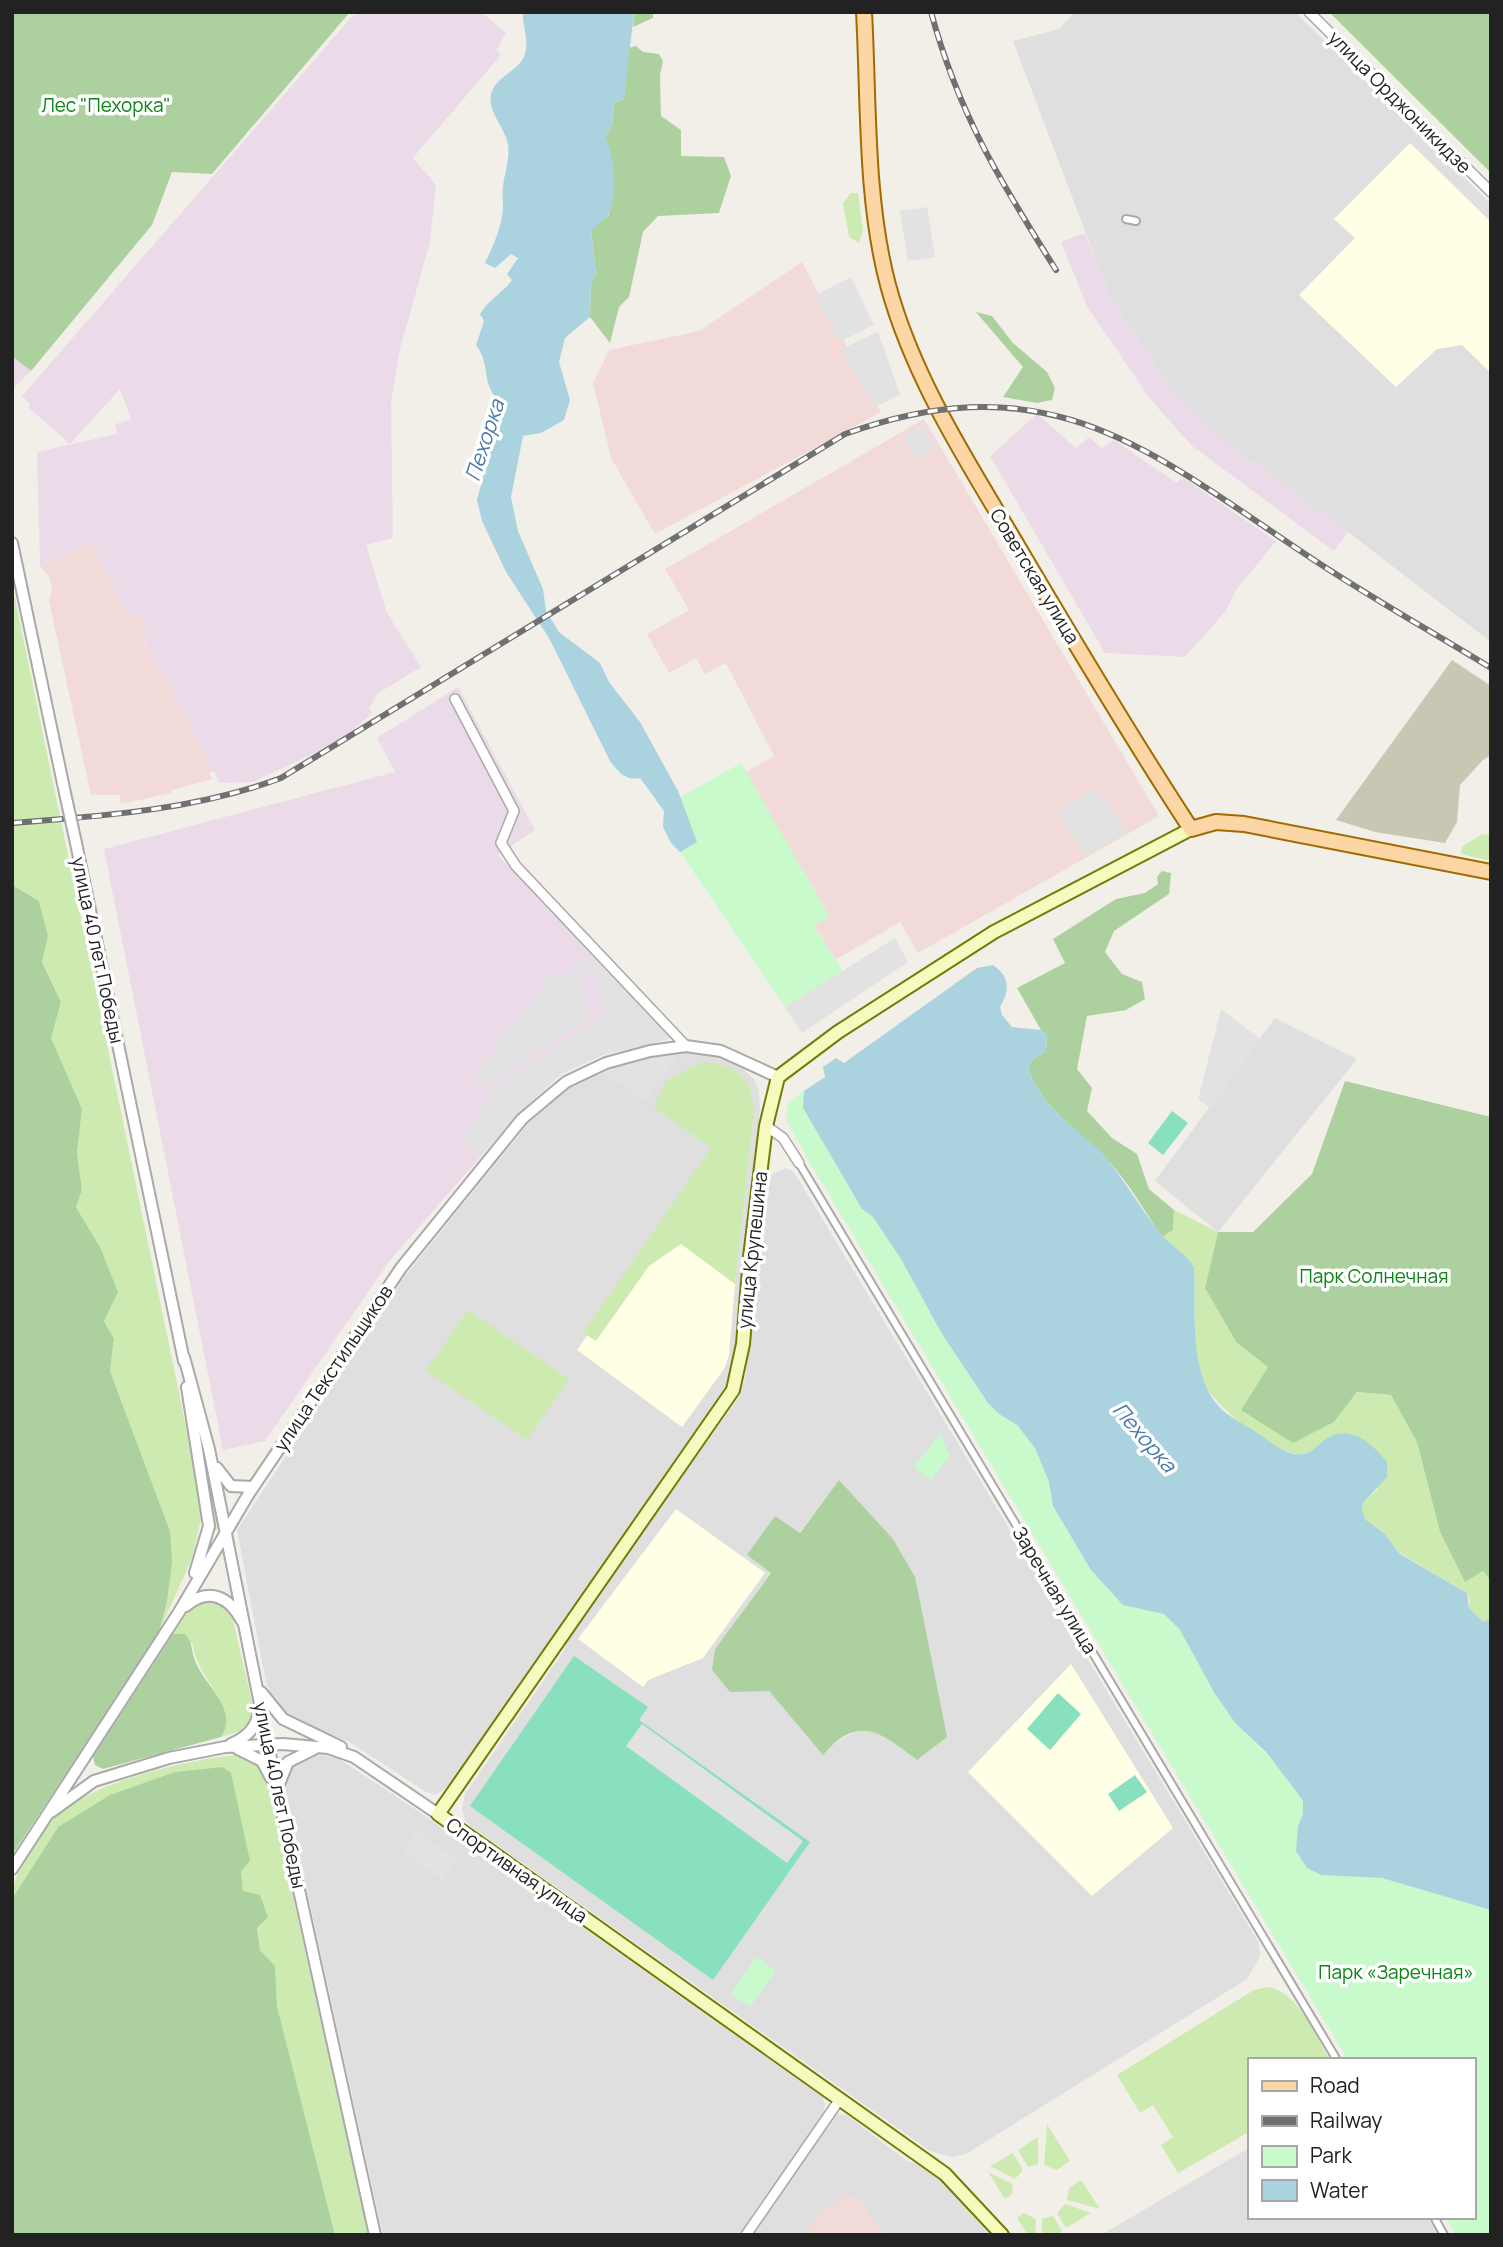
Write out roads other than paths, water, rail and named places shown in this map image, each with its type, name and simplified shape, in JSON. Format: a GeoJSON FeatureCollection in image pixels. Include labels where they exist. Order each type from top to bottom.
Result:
{"type":"FeatureCollection","features":[{"type":"Feature","properties":{"kind":"main road","name":"Советская улица"},"geometry":{"type":"LineString","coordinates":[[864,12],[876,221],[887,284],[905,337],[981,487],[1119,716],[1191,828]]}},
{"type":"Feature","properties":{"kind":"main road"},"geometry":{"type":"LineString","coordinates":[[778,1077],[838,1032],[984,938],[1191,828],[1216,822],[1244,824],[1491,872]]}},
{"type":"Feature","properties":{"kind":"main road","name":"улица Крупешина"},"geometry":{"type":"LineString","coordinates":[[438,1814],[733,1390],[743,1344],[766,1126],[778,1077]]}},
{"type":"Feature","properties":{"kind":"main road","name":"Спортивная улица"},"geometry":{"type":"LineString","coordinates":[[438,1814],[945,2174],[1002,2235]]}},
{"type":"Feature","properties":{"kind":"street","name":"улица Орджоникидзе"},"geometry":{"type":"LineString","coordinates":[[1309,12],[1491,192]]}},
{"type":"Feature","properties":{"kind":"street"},"geometry":{"type":"LineString","coordinates":[[1126,219],[1136,221]]}},
{"type":"Feature","properties":{"kind":"street","name":"улица 40 лет Победы"},"geometry":{"type":"LineString","coordinates":[[12,543],[184,1357],[209,1449],[279,1799],[375,2235]]}},
{"type":"Feature","properties":{"kind":"street"},"geometry":{"type":"LineString","coordinates":[[455,699],[514,811],[501,843],[509,855],[686,1046]]}},
{"type":"Feature","properties":{"kind":"street","name":"улица Текстильщиков"},"geometry":{"type":"LineString","coordinates":[[12,1869],[179,1612],[253,1487],[401,1268],[522,1119],[566,1082],[606,1063],[686,1046],[721,1051],[778,1077]]}},
{"type":"Feature","properties":{"kind":"street","name":"Заречная улица"},"geometry":{"type":"LineString","coordinates":[[766,1126],[783,1138],[799,1163],[1336,2058]]}},
{"type":"Feature","properties":{"kind":"street","name":"улица 40 лет Победы"},"geometry":{"type":"LineString","coordinates":[[179,1612],[204,1548],[209,1526],[198,1471],[184,1357]]}},
{"type":"Feature","properties":{"kind":"street"},"geometry":{"type":"LineString","coordinates":[[209,1449],[225,1482],[237,1488],[253,1487]]}},
{"type":"Feature","properties":{"kind":"street"},"geometry":{"type":"LineString","coordinates":[[179,1612],[198,1597],[216,1595],[232,1606],[246,1630]]}},
{"type":"Feature","properties":{"kind":"street"},"geometry":{"type":"LineString","coordinates":[[225,1747],[245,1737],[255,1725],[259,1711],[256,1680]]}},
{"type":"Feature","properties":{"kind":"street"},"geometry":{"type":"LineString","coordinates":[[256,1680],[267,1700],[283,1719],[354,1757]]}},
{"type":"Feature","properties":{"kind":"street","name":"Спортивная улица"},"geometry":{"type":"LineString","coordinates":[[46,1816],[94,1781],[169,1758],[225,1747],[269,1744],[328,1748],[354,1757],[438,1814]]}},
{"type":"Feature","properties":{"kind":"street"},"geometry":{"type":"LineString","coordinates":[[225,1747],[248,1752],[262,1761],[279,1799]]}},
{"type":"Feature","properties":{"kind":"street"},"geometry":{"type":"LineString","coordinates":[[279,1799],[280,1776],[288,1762],[305,1751],[328,1748]]}},
{"type":"Feature","properties":{"kind":"street"},"geometry":{"type":"LineString","coordinates":[[84,1757],[81,1771],[94,1781]]}},
{"type":"Feature","properties":{"kind":"street"},"geometry":{"type":"LineString","coordinates":[[746,2235],[840,2099]]}},
{"type":"Feature","properties":{"kind":"street"},"geometry":{"type":"LineString","coordinates":[[1435,2219],[1444,2235]]}},
{"type":"Feature","properties":{"kind":"water"},"geometry":{"type":"Polygon","coordinates":[[[523,12],[634,12],[624,99],[614,103],[612,125],[605,137],[613,164],[613,198],[608,215],[591,230],[596,274],[591,283],[590,317],[565,338],[559,362],[570,400],[564,420],[541,433],[523,436],[511,497],[518,531],[543,589],[546,611],[559,632],[600,663],[609,682],[640,722],[678,791],[697,842],[680,852],[671,843],[663,827],[664,811],[640,778],[626,777],[610,761],[549,638],[506,572],[482,521],[477,500],[502,405],[490,388],[484,361],[476,345],[484,321],[480,314],[512,280],[507,274],[518,258],[511,254],[495,268],[485,263],[501,222],[508,155],[508,144],[490,100],[494,87],[524,56],[526,45],[523,12]]]}},
{"type":"Feature","properties":{"kind":"water","name":"Пехорка"},"geometry":{"type":"Polygon","coordinates":[[[993,965],[1003,974],[1007,984],[1006,995],[1000,1007],[1002,1015],[1012,1027],[1041,1030],[1047,1035],[1046,1051],[1032,1060],[1028,1068],[1042,1095],[1108,1160],[1161,1234],[1194,1268],[1199,1366],[1214,1400],[1227,1414],[1291,1453],[1306,1453],[1325,1439],[1338,1434],[1354,1435],[1369,1443],[1387,1462],[1387,1477],[1363,1503],[1362,1511],[1366,1520],[1384,1533],[1400,1554],[1467,1593],[1469,1608],[1483,1622],[1491,1619],[1491,1910],[1382,1878],[1321,1875],[1307,1868],[1296,1851],[1303,1801],[1266,1752],[1236,1724],[1215,1694],[1180,1630],[1164,1614],[1123,1605],[1091,1570],[1053,1506],[1049,1482],[1035,1448],[1017,1425],[999,1414],[988,1403],[942,1334],[901,1259],[873,1217],[862,1209],[803,1108],[804,1091],[825,1077],[823,1067],[836,1058],[844,1063],[977,968],[993,965]]]}},
{"type":"Feature","properties":{"kind":"railway"},"geometry":{"type":"LineString","coordinates":[[931,12],[954,83],[983,146],[1056,270]]}},
{"type":"Feature","properties":{"kind":"railway"},"geometry":{"type":"LineString","coordinates":[[12,823],[148,810],[215,798],[281,778],[845,434],[916,414],[980,407],[1037,412],[1091,426],[1142,450],[1194,480],[1351,584],[1491,668]]}},
{"type":"Feature","properties":{"kind":"park label","name":"Лес \"Пехорка\""},"geometry":{"type":"Point","coordinates":[106,105]}},
{"type":"Feature","properties":{"kind":"park label","name":"Парк Солнечная"},"geometry":{"type":"Point","coordinates":[1374,1276]}},
{"type":"Feature","properties":{"kind":"park label","name":"Парк «Заречная»"},"geometry":{"type":"Point","coordinates":[1396,1972]}}]}
